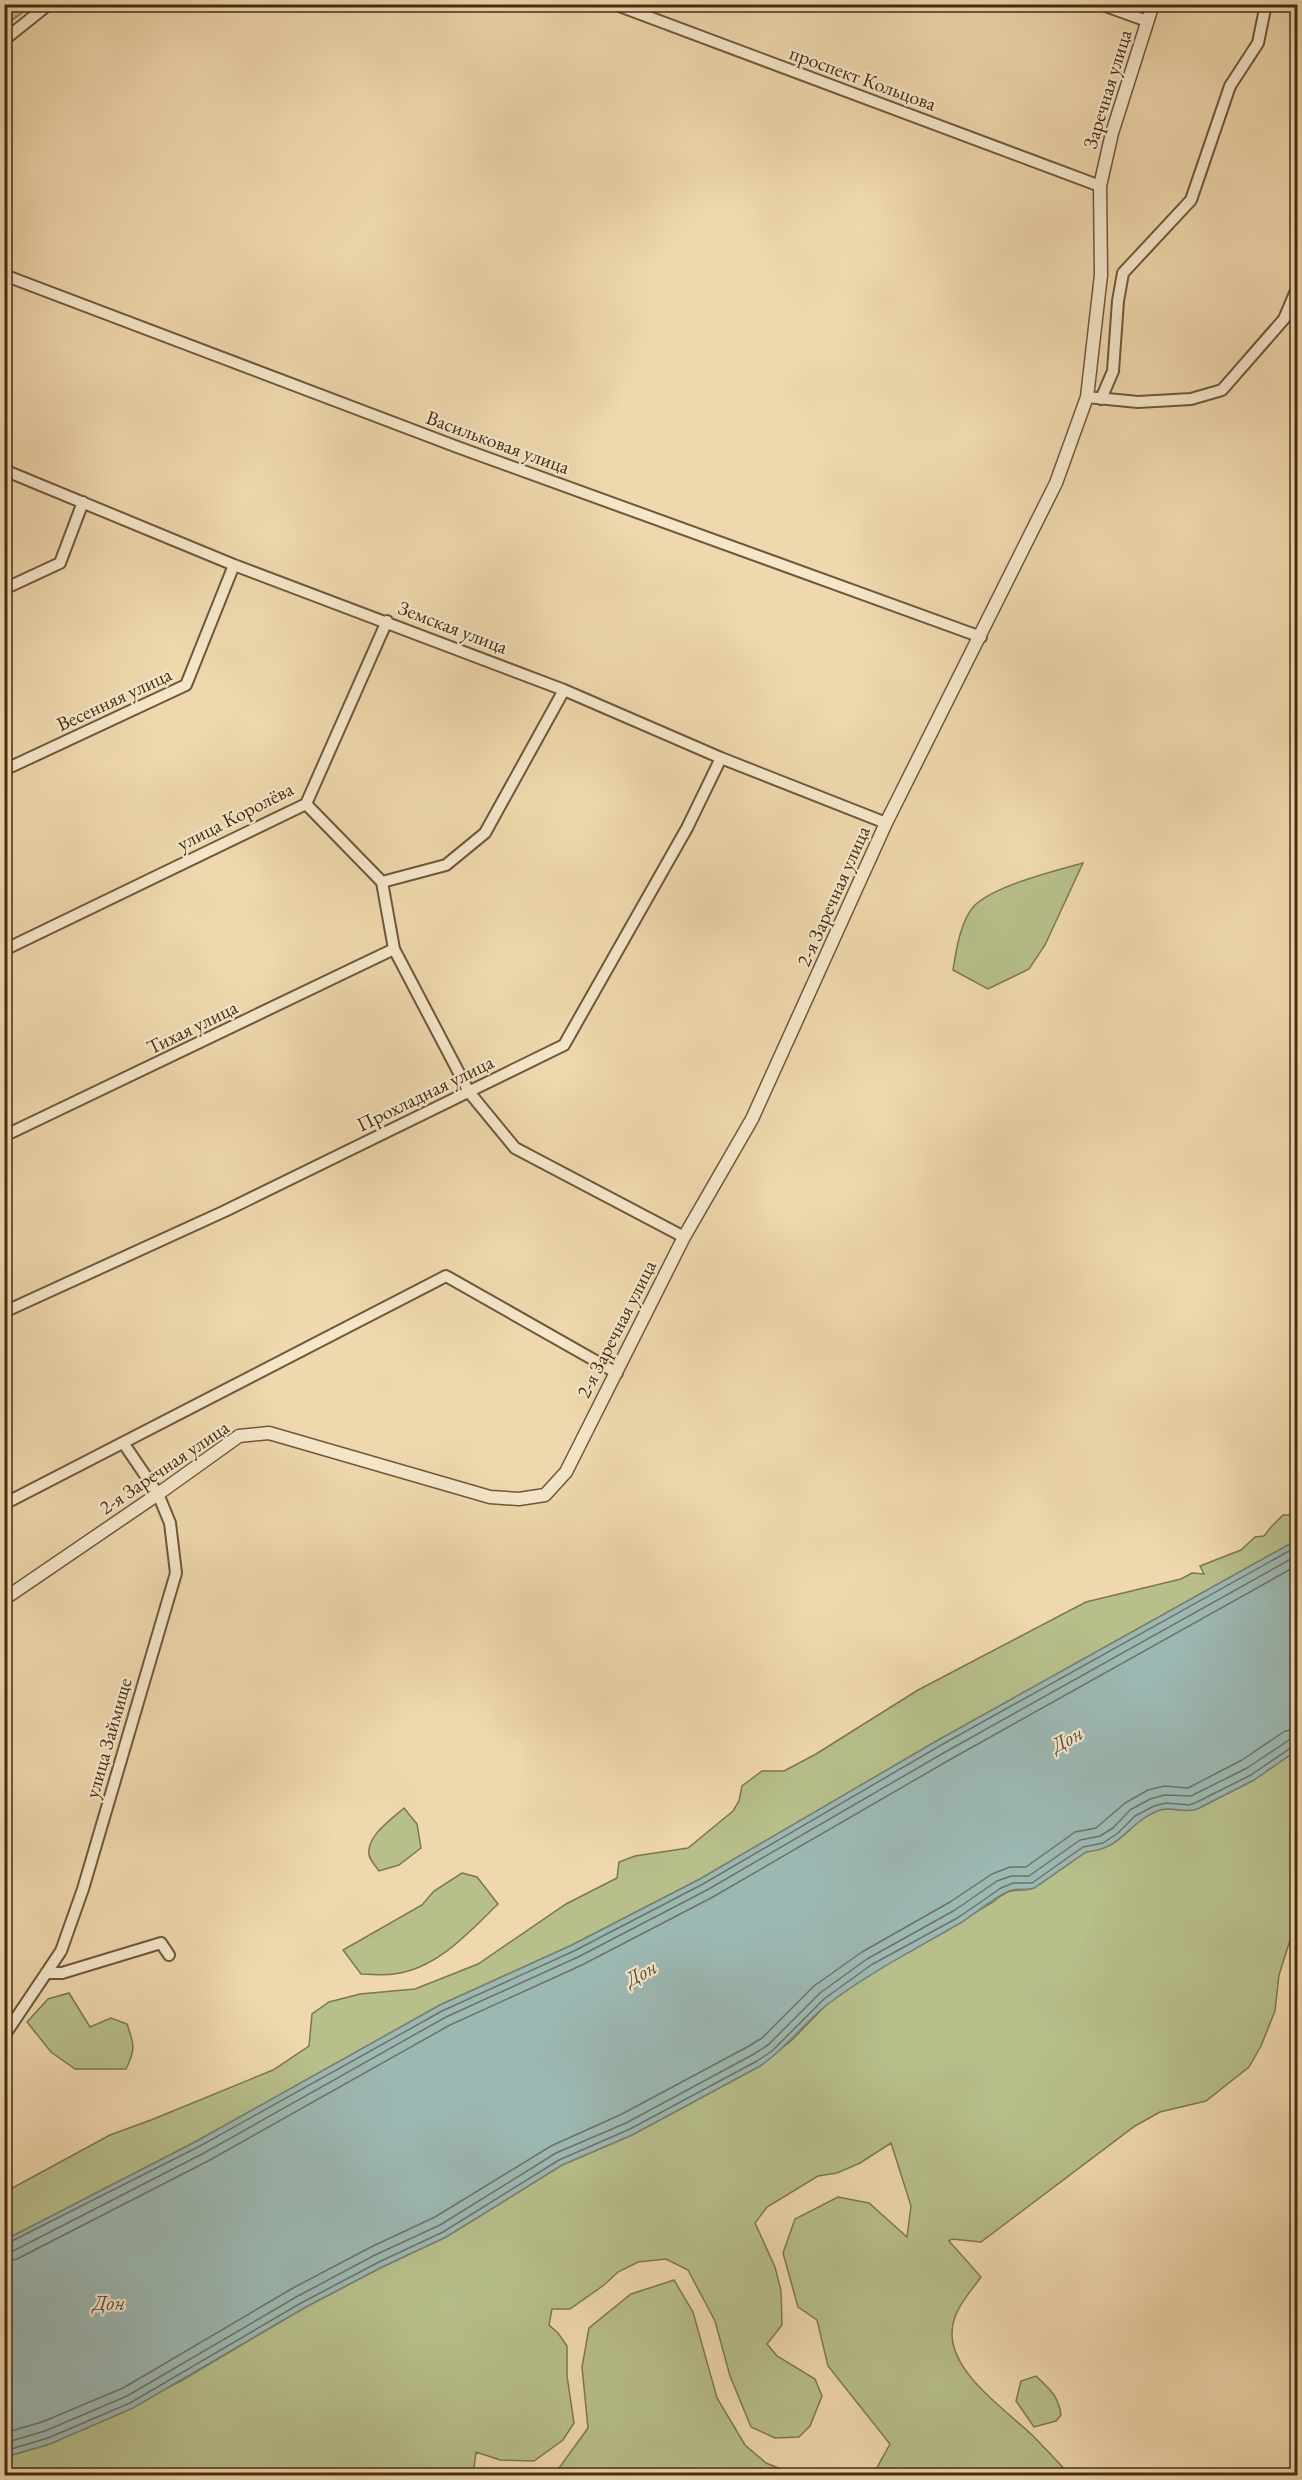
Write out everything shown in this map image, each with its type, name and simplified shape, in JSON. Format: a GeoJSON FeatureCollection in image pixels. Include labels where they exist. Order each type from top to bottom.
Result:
{"type":"FeatureCollection","features":[{"type":"Feature","properties":{"kind":"street"},"geometry":{"type":"LineString","coordinates":[[4,40],[49,4]]}},
{"type":"Feature","properties":{"kind":"street","name":"проспект Кольцова"},"geometry":{"type":"LineString","coordinates":[[614,4],[1100,186]]}},
{"type":"Feature","properties":{"kind":"street"},"geometry":{"type":"LineString","coordinates":[[1100,4],[1147,21]]}},
{"type":"Feature","properties":{"kind":"street","name":"Заречная улица"},"geometry":{"type":"LineString","coordinates":[[1087,397],[1101,275],[1100,186],[1112,133],[1153,4]]}},
{"type":"Feature","properties":{"kind":"street"},"geometry":{"type":"LineString","coordinates":[[1101,399],[1113,371],[1118,301],[1124,273],[1191,200],[1230,86],[1258,43],[1266,4]]}},
{"type":"Feature","properties":{"kind":"street","name":"Васильковая улица"},"geometry":{"type":"LineString","coordinates":[[4,275],[460,448],[981,637]]}},
{"type":"Feature","properties":{"kind":"street"},"geometry":{"type":"LineString","coordinates":[[1087,397],[1138,402],[1191,399],[1222,390],[1284,319],[1298,286]]}},
{"type":"Feature","properties":{"kind":"street","name":"2-я Заречная улица"},"geometry":{"type":"LineString","coordinates":[[4,1599],[158,1494],[238,1436],[269,1433],[490,1497],[519,1499],[546,1495],[566,1472],[684,1237],[752,1119],[886,824],[1056,483],[1087,397]]}},
{"type":"Feature","properties":{"kind":"street","name":"Земская улица"},"geometry":{"type":"LineString","coordinates":[[4,470],[234,565],[387,621],[564,690],[721,758],[886,824]]}},
{"type":"Feature","properties":{"kind":"street"},"geometry":{"type":"LineString","coordinates":[[4,589],[60,563],[83,502]]}},
{"type":"Feature","properties":{"kind":"street","name":"Весенняя улица"},"geometry":{"type":"LineString","coordinates":[[4,770],[186,685],[234,565]]}},
{"type":"Feature","properties":{"kind":"street","name":"улица Королёва"},"geometry":{"type":"LineString","coordinates":[[4,950],[306,804],[387,621]]}},
{"type":"Feature","properties":{"kind":"street"},"geometry":{"type":"LineString","coordinates":[[382,882],[446,865],[484,833],[564,690]]}},
{"type":"Feature","properties":{"kind":"street","name":"Прохладная улица"},"geometry":{"type":"LineString","coordinates":[[4,1312],[225,1211],[564,1045],[687,828],[721,758]]}},
{"type":"Feature","properties":{"kind":"street"},"geometry":{"type":"LineString","coordinates":[[306,804],[382,882],[394,950],[470,1092],[515,1148],[684,1237]]}},
{"type":"Feature","properties":{"kind":"street","name":"Тихая улица"},"geometry":{"type":"LineString","coordinates":[[4,1136],[394,950]]}},
{"type":"Feature","properties":{"kind":"street"},"geometry":{"type":"LineString","coordinates":[[4,1504],[446,1276],[617,1373]]}},
{"type":"Feature","properties":{"kind":"street","name":"улица Займище"},"geometry":{"type":"LineString","coordinates":[[4,2036],[61,1951],[83,1889],[176,1573],[170,1523],[158,1494],[124,1444]]}},
{"type":"Feature","properties":{"kind":"street"},"geometry":{"type":"LineString","coordinates":[[46,1973],[62,1973],[161,1943],[169,1955]]}},
{"type":"Feature","properties":{"kind":"green space"},"geometry":{"type":"Polygon","coordinates":[[[5,4],[33,4],[33,5],[5,25],[5,4]]]}},
{"type":"Feature","properties":{"kind":"green space"},"geometry":{"type":"Polygon","coordinates":[[[1083,863],[1045,945],[1029,969],[988,989],[953,970],[963,926],[975,905],[1011,885],[1083,863]]]}},
{"type":"Feature","properties":{"kind":"green space"},"geometry":{"type":"Polygon","coordinates":[[[1283,1515],[1297,1515],[1297,1540],[940,1739],[700,1879],[572,1945],[440,2005],[197,2141],[5,2240],[5,2192],[110,2135],[273,2070],[309,2046],[312,2014],[329,2002],[360,1994],[415,1989],[478,1964],[566,1904],[617,1878],[619,1862],[635,1856],[688,1848],[733,1811],[739,1801],[742,1786],[762,1771],[784,1771],[816,1754],[918,1690],[1086,1602],[1181,1579],[1192,1573],[1204,1574],[1200,1566],[1241,1550],[1255,1537],[1264,1536],[1283,1515]]]}},
{"type":"Feature","properties":{"kind":"green space"},"geometry":{"type":"Polygon","coordinates":[[[1297,1750],[1297,1924],[1279,1975],[1275,2011],[1261,2046],[1249,2067],[1206,2101],[1160,2112],[1135,2126],[981,2242],[952,2239],[949,2241],[981,2277],[962,2303],[953,2325],[954,2348],[960,2362],[982,2390],[1032,2435],[1070,2475],[850,2475],[875,2471],[890,2444],[828,2366],[817,2320],[798,2307],[783,2253],[795,2219],[838,2197],[869,2203],[907,2237],[911,2206],[891,2143],[860,2163],[837,2173],[818,2176],[767,2207],[755,2223],[775,2267],[781,2291],[782,2325],[767,2344],[777,2356],[815,2379],[822,2396],[810,2426],[799,2437],[775,2438],[751,2427],[730,2376],[715,2321],[688,2270],[666,2259],[638,2262],[618,2272],[570,2309],[552,2309],[549,2325],[567,2346],[567,2376],[574,2423],[563,2440],[534,2461],[500,2460],[476,2452],[473,2476],[5,2476],[5,2457],[50,2444],[179,2382],[304,2308],[446,2237],[562,2165],[632,2135],[760,2066],[792,2040],[828,2003],[875,1970],[916,1948],[1006,1893],[1034,1888],[1086,1852],[1099,1850],[1117,1841],[1138,1822],[1157,1811],[1197,1809],[1254,1780],[1297,1750]]]}},
{"type":"Feature","properties":{"kind":"green space"},"geometry":{"type":"Polygon","coordinates":[[[404,1808],[417,1824],[421,1848],[399,1865],[379,1871],[369,1855],[369,1848],[381,1829],[404,1808]]]}},
{"type":"Feature","properties":{"kind":"green space"},"geometry":{"type":"Polygon","coordinates":[[[462,1873],[477,1877],[498,1904],[451,1948],[424,1965],[410,1971],[390,1975],[361,1974],[343,1950],[422,1905],[434,1891],[462,1873]]]}},
{"type":"Feature","properties":{"kind":"green space"},"geometry":{"type":"Polygon","coordinates":[[[69,1993],[90,2027],[111,2018],[127,2024],[133,2046],[126,2069],[75,2069],[51,2052],[27,2022],[48,1999],[69,1993]]]}},
{"type":"Feature","properties":{"kind":"green space"},"geometry":{"type":"Polygon","coordinates":[[[674,2280],[693,2312],[717,2398],[745,2445],[766,2463],[796,2475],[554,2475],[588,2428],[582,2367],[589,2328],[631,2294],[674,2280]]]}},
{"type":"Feature","properties":{"kind":"green space"},"geometry":{"type":"Polygon","coordinates":[[[1036,2376],[1056,2398],[1061,2415],[1056,2421],[1034,2427],[1016,2401],[1021,2381],[1036,2376]]]}},
{"type":"Feature","properties":{"kind":"water","name":"Дон"},"geometry":{"type":"Polygon","coordinates":[[[1297,1540],[1297,1750],[1254,1780],[1197,1809],[1157,1811],[1138,1822],[1117,1841],[1099,1850],[1086,1852],[1034,1888],[1012,1890],[1001,1895],[962,1922],[844,1992],[819,2011],[778,2052],[760,2066],[632,2135],[562,2165],[446,2237],[304,2308],[133,2408],[50,2444],[5,2457],[5,2240],[197,2141],[440,2005],[572,1945],[700,1879],[940,1739],[1297,1540]]]}}]}
